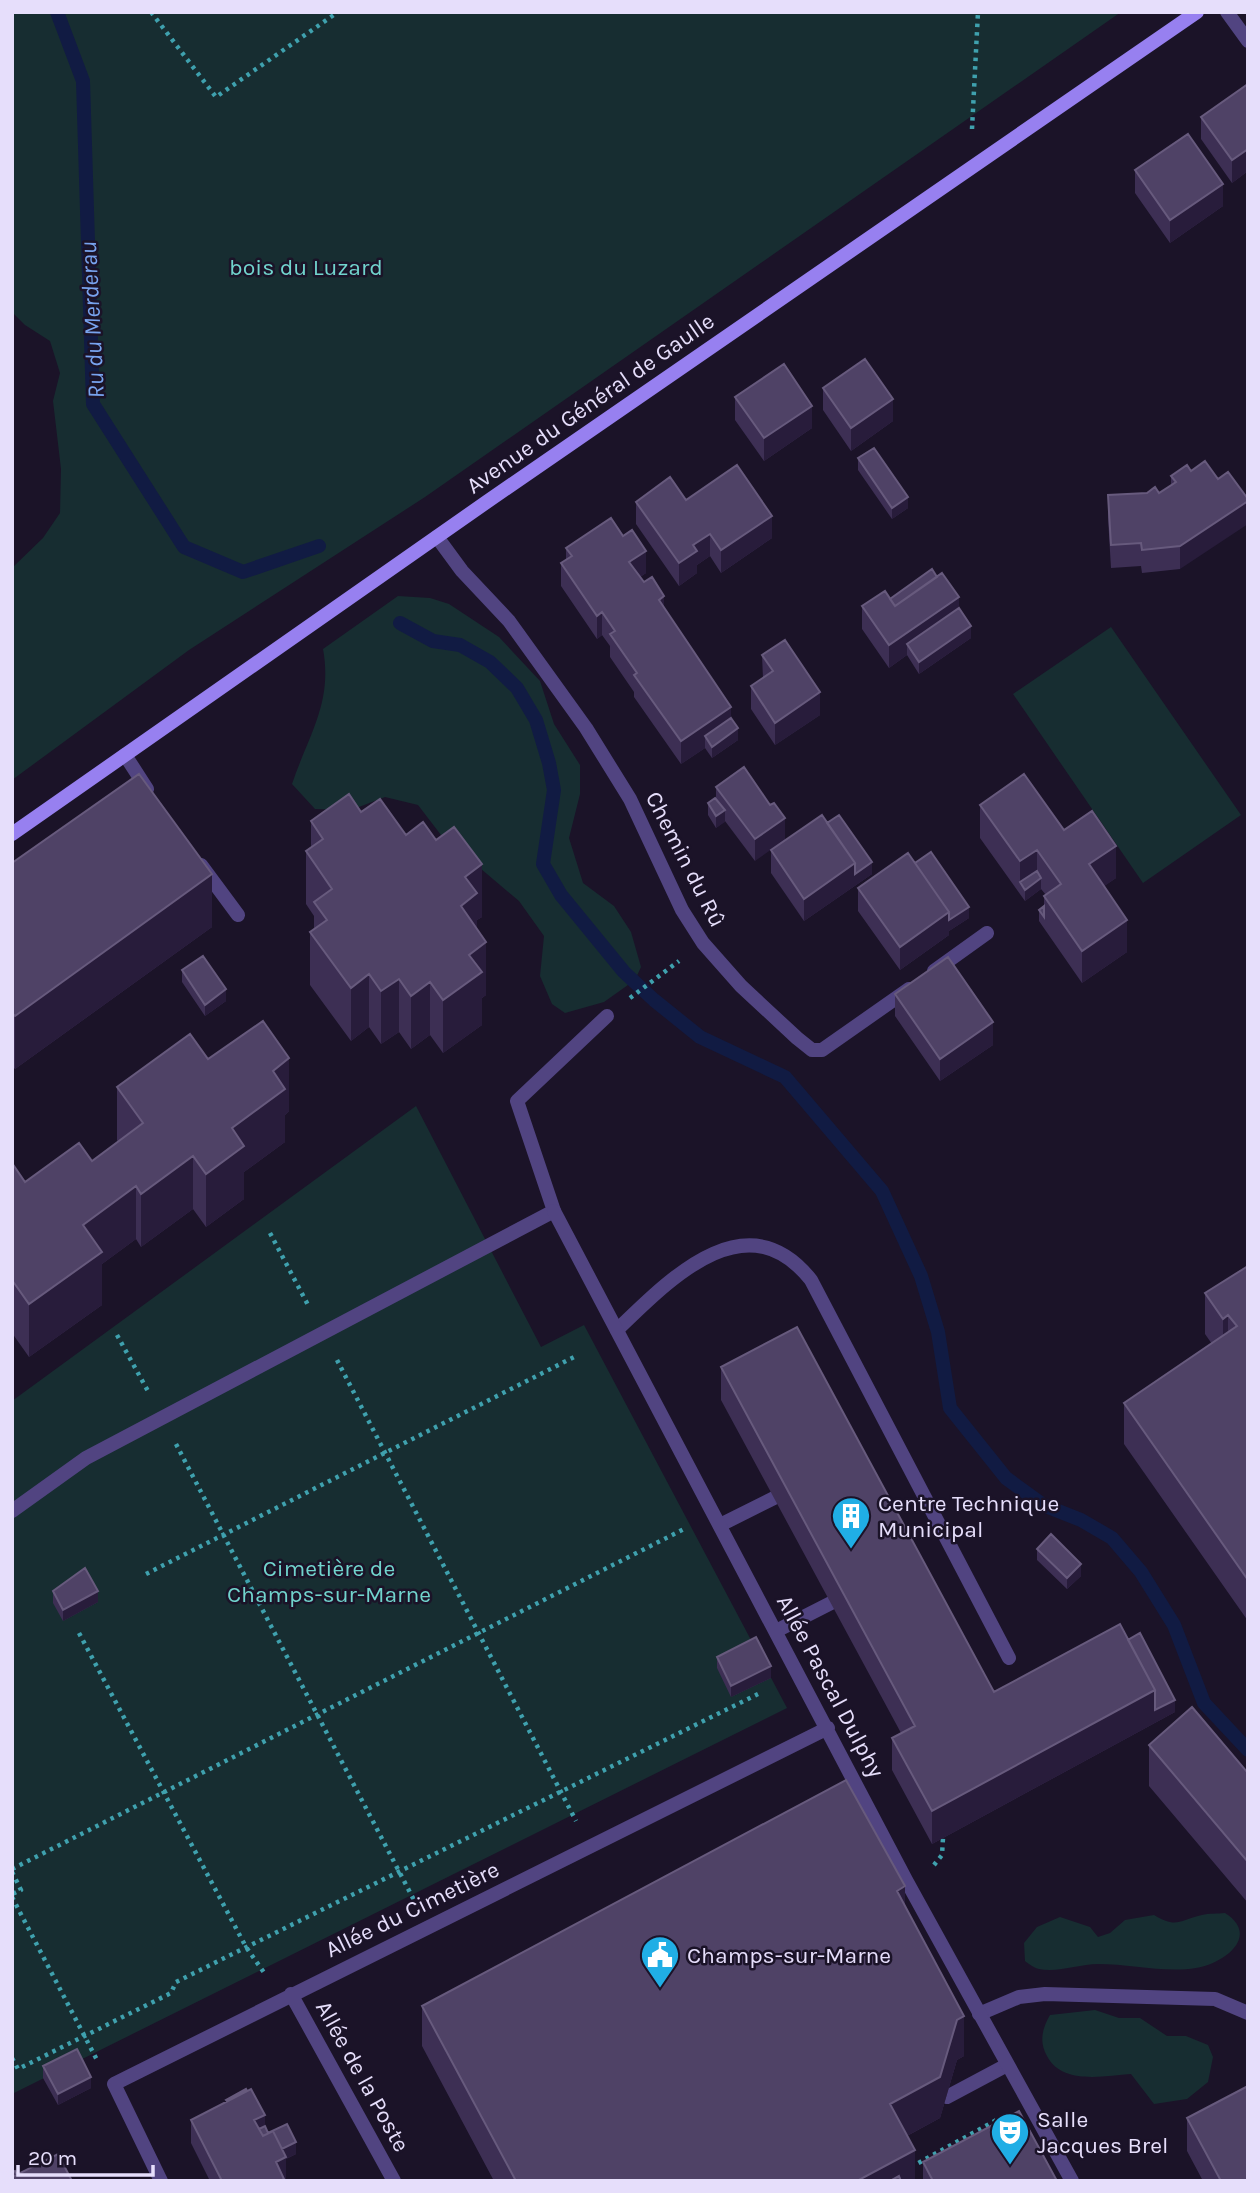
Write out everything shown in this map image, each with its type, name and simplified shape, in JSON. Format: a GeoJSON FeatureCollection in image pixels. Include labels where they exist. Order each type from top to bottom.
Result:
{"type":"FeatureCollection","features":[{"type":"Feature","properties":{"kind":"main road","name":"Avenue du Général de Gaulle"},"geometry":{"type":"LineString","coordinates":[[12,834],[1197,12]]}},
{"type":"Feature","properties":{"kind":"street"},"geometry":{"type":"LineString","coordinates":[[1227,12],[1248,41]]}},
{"type":"Feature","properties":{"kind":"street","name":"Chemin du Rû"},"geometry":{"type":"LineString","coordinates":[[437,537],[462,571],[509,621],[586,728],[630,799],[682,910],[703,943],[741,986],[812,1050],[822,1050],[987,933]]}},
{"type":"Feature","properties":{"kind":"street"},"geometry":{"type":"LineString","coordinates":[[125,755],[154,799]]}},
{"type":"Feature","properties":{"kind":"street"},"geometry":{"type":"LineString","coordinates":[[193,854],[238,915]]}},
{"type":"Feature","properties":{"kind":"street","name":"Allée Pascal Dulphy"},"geometry":{"type":"LineString","coordinates":[[607,1016],[517,1101],[554,1211],[979,2014],[1072,2181]]}},
{"type":"Feature","properties":{"kind":"street"},"geometry":{"type":"LineString","coordinates":[[12,1511],[86,1458],[554,1211]]}},
{"type":"Feature","properties":{"kind":"street"},"geometry":{"type":"LineString","coordinates":[[617,1330],[674,1275],[708,1255],[743,1246],[760,1247],[776,1251],[799,1265],[811,1280],[1009,1658]]}},
{"type":"Feature","properties":{"kind":"street"},"geometry":{"type":"LineString","coordinates":[[717,1519],[774,1498]]}},
{"type":"Feature","properties":{"kind":"street"},"geometry":{"type":"LineString","coordinates":[[776,1631],[831,1603]]}},
{"type":"Feature","properties":{"kind":"street","name":"Allée du Cimetière"},"geometry":{"type":"LineString","coordinates":[[114,2084],[828,1728]]}},
{"type":"Feature","properties":{"kind":"street","name":"Allée de la Poste"},"geometry":{"type":"LineString","coordinates":[[291,1994],[394,2181]]}},
{"type":"Feature","properties":{"kind":"street"},"geometry":{"type":"LineString","coordinates":[[979,2014],[1019,1997],[1045,1994],[1215,1999],[1248,2013]]}},
{"type":"Feature","properties":{"kind":"street"},"geometry":{"type":"LineString","coordinates":[[947,2097],[1007,2065]]}},
{"type":"Feature","properties":{"kind":"street"},"geometry":{"type":"LineString","coordinates":[[114,2084],[161,2181]]}},
{"type":"Feature","properties":{"kind":"path"},"geometry":{"type":"LineString","coordinates":[[151,12],[216,97],[338,12]]}},
{"type":"Feature","properties":{"kind":"path"},"geometry":{"type":"LineString","coordinates":[[972,129],[978,12]]}},
{"type":"Feature","properties":{"kind":"path"},"geometry":{"type":"LineString","coordinates":[[270,1233],[589,1847]]}},
{"type":"Feature","properties":{"kind":"path"},"geometry":{"type":"LineString","coordinates":[[117,1335],[428,1928]]}},
{"type":"Feature","properties":{"kind":"path"},"geometry":{"type":"LineString","coordinates":[[146,1574],[578,1355]]}},
{"type":"Feature","properties":{"kind":"path"},"geometry":{"type":"LineString","coordinates":[[114,2084],[82,2036],[12,1896],[21,1890],[12,1871],[479,1634],[717,1519]]}},
{"type":"Feature","properties":{"kind":"path"},"geometry":{"type":"LineString","coordinates":[[79,1633],[246,1947],[260,1970],[291,1994]]}},
{"type":"Feature","properties":{"kind":"path"},"geometry":{"type":"LineString","coordinates":[[12,2058],[18,2069],[171,1993],[176,1982],[758,1694]]}},
{"type":"Feature","properties":{"kind":"path"},"geometry":{"type":"LineString","coordinates":[[934,1865],[942,1855],[943,1838]]}},
{"type":"Feature","properties":{"kind":"path"},"geometry":{"type":"LineString","coordinates":[[904,2170],[992,2122]]}},
{"type":"Feature","properties":{"kind":"green space","name":"bois du Luzard"},"geometry":{"type":"Polygon","coordinates":[[[12,12],[1121,12],[425,497],[189,650],[12,780],[12,568],[43,538],[60,513],[61,469],[53,401],[60,373],[50,341],[25,325],[12,312],[12,12]]]}},
{"type":"Feature","properties":{"kind":"green space"},"geometry":{"type":"Polygon","coordinates":[[[398,596],[430,598],[449,604],[499,637],[540,681],[554,724],[580,765],[580,794],[569,838],[583,883],[614,906],[631,932],[641,967],[635,980],[604,1002],[565,1013],[552,1004],[540,976],[544,936],[519,901],[441,835],[418,805],[385,797],[351,810],[315,809],[292,784],[322,703],[325,686],[323,649],[398,596]]]}},
{"type":"Feature","properties":{"kind":"green space"},"geometry":{"type":"Polygon","coordinates":[[[1111,627],[1241,815],[1143,883],[1013,694],[1111,627]]]}},
{"type":"Feature","properties":{"kind":"green space","name":"Cimetière de Champs-sur-Marne"},"geometry":{"type":"Polygon","coordinates":[[[416,1106],[541,1347],[584,1325],[787,1708],[12,2094],[12,1401],[416,1106]]]}},
{"type":"Feature","properties":{"kind":"green space"},"geometry":{"type":"Polygon","coordinates":[[[1225,1913],[1235,1921],[1239,1930],[1235,1947],[1218,1960],[1196,1968],[1098,1964],[1046,1970],[1035,1968],[1025,1961],[1024,1943],[1037,1927],[1060,1917],[1090,1927],[1098,1937],[1110,1933],[1125,1920],[1154,1915],[1168,1922],[1178,1922],[1205,1914],[1225,1913]]]}},
{"type":"Feature","properties":{"kind":"green space"},"geometry":{"type":"Polygon","coordinates":[[[1095,2010],[1119,2018],[1140,2018],[1167,2036],[1186,2036],[1208,2045],[1213,2057],[1208,2082],[1187,2099],[1154,2104],[1131,2074],[1084,2077],[1063,2071],[1054,2065],[1043,2046],[1043,2030],[1050,2015],[1095,2010]]]}},
{"type":"Feature","properties":{"kind":"building"},"geometry":{"type":"Polygon","coordinates":[[[1248,84],[1248,149],[1232,160],[1201,117],[1248,84]]]}},
{"type":"Feature","properties":{"kind":"building"},"geometry":{"type":"Polygon","coordinates":[[[1188,134],[1223,184],[1170,220],[1135,170],[1188,134]]]}},
{"type":"Feature","properties":{"kind":"building"},"geometry":{"type":"Polygon","coordinates":[[[865,359],[893,399],[851,428],[823,388],[865,359]]]}},
{"type":"Feature","properties":{"kind":"building"},"geometry":{"type":"Polygon","coordinates":[[[784,364],[812,406],[764,438],[735,397],[784,364]]]}},
{"type":"Feature","properties":{"kind":"building"},"geometry":{"type":"Polygon","coordinates":[[[874,448],[908,497],[892,508],[858,458],[874,448]]]}},
{"type":"Feature","properties":{"kind":"building"},"geometry":{"type":"Polygon","coordinates":[[[1205,461],[1218,479],[1228,472],[1248,501],[1180,546],[1142,550],[1141,543],[1111,545],[1108,495],[1147,493],[1155,487],[1159,493],[1176,482],[1171,476],[1187,465],[1191,471],[1205,461]]]}},
{"type":"Feature","properties":{"kind":"building"},"geometry":{"type":"Polygon","coordinates":[[[737,465],[772,516],[721,550],[710,534],[693,545],[697,551],[679,563],[636,502],[670,477],[686,500],[737,465]]]}},
{"type":"Feature","properties":{"kind":"building"},"geometry":{"type":"Polygon","coordinates":[[[611,518],[623,536],[632,530],[646,551],[629,562],[644,582],[652,577],[664,596],[659,600],[731,707],[681,741],[634,675],[637,673],[610,634],[615,631],[602,612],[597,616],[561,563],[572,556],[566,548],[611,518]]]}},
{"type":"Feature","properties":{"kind":"building"},"geometry":{"type":"Polygon","coordinates":[[[932,569],[937,577],[895,606],[890,599],[932,569]]]}},
{"type":"Feature","properties":{"kind":"building"},"geometry":{"type":"Polygon","coordinates":[[[942,573],[959,597],[889,645],[862,606],[885,591],[895,606],[942,573]]]}},
{"type":"Feature","properties":{"kind":"building"},"geometry":{"type":"Polygon","coordinates":[[[959,608],[971,626],[919,662],[907,644],[959,608]]]}},
{"type":"Feature","properties":{"kind":"building"},"geometry":{"type":"Polygon","coordinates":[[[785,640],[820,692],[775,723],[751,686],[773,671],[762,655],[785,640]]]}},
{"type":"Feature","properties":{"kind":"building"},"geometry":{"type":"Polygon","coordinates":[[[731,718],[738,728],[712,747],[705,736],[731,718]]]}},
{"type":"Feature","properties":{"kind":"building"},"geometry":{"type":"Polygon","coordinates":[[[744,767],[770,805],[774,803],[785,818],[755,839],[716,787],[744,767]]]}},
{"type":"Feature","properties":{"kind":"building"},"geometry":{"type":"Polygon","coordinates":[[[139,774],[212,874],[15,1016],[12,1013],[12,863],[139,774]]]}},
{"type":"Feature","properties":{"kind":"building"},"geometry":{"type":"Polygon","coordinates":[[[1024,774],[1064,830],[1092,811],[1116,846],[1089,864],[1127,920],[1082,951],[1044,896],[1061,884],[1037,850],[1020,861],[980,805],[1024,774]]]}},
{"type":"Feature","properties":{"kind":"building"},"geometry":{"type":"Polygon","coordinates":[[[349,794],[361,812],[380,799],[406,835],[423,822],[436,840],[454,827],[482,864],[465,877],[477,893],[461,906],[486,942],[469,955],[482,972],[443,1000],[430,982],[411,996],[399,979],[381,991],[369,974],[351,988],[310,932],[327,920],[314,902],[332,889],[306,851],[323,839],[311,821],[349,794]]]}},
{"type":"Feature","properties":{"kind":"building"},"geometry":{"type":"Polygon","coordinates":[[[715,798],[725,810],[716,816],[708,803],[715,798]]]}},
{"type":"Feature","properties":{"kind":"building"},"geometry":{"type":"Polygon","coordinates":[[[822,815],[855,863],[804,899],[771,850],[822,815]]]}},
{"type":"Feature","properties":{"kind":"building"},"geometry":{"type":"Polygon","coordinates":[[[839,815],[872,862],[855,874],[855,863],[827,823],[839,815]]]}},
{"type":"Feature","properties":{"kind":"building"},"geometry":{"type":"Polygon","coordinates":[[[931,852],[969,907],[949,920],[949,912],[915,863],[931,852]]]}},
{"type":"Feature","properties":{"kind":"building"},"geometry":{"type":"Polygon","coordinates":[[[908,853],[949,912],[900,947],[858,888],[908,853]]]}},
{"type":"Feature","properties":{"kind":"building"},"geometry":{"type":"Polygon","coordinates":[[[1037,871],[1041,878],[1025,890],[1020,882],[1037,871]]]}},
{"type":"Feature","properties":{"kind":"building"},"geometry":{"type":"Polygon","coordinates":[[[203,956],[226,989],[205,1005],[182,970],[203,956]]]}},
{"type":"Feature","properties":{"kind":"building"},"geometry":{"type":"Polygon","coordinates":[[[948,957],[993,1022],[940,1059],[895,994],[948,957]]]}},
{"type":"Feature","properties":{"kind":"building"},"geometry":{"type":"Polygon","coordinates":[[[263,1021],[289,1058],[273,1071],[285,1089],[232,1128],[244,1146],[206,1174],[193,1156],[141,1194],[136,1186],[83,1225],[102,1252],[29,1304],[12,1280],[12,1163],[25,1182],[79,1143],[92,1161],[143,1123],[117,1087],[190,1034],[208,1059],[263,1021]]]}},
{"type":"Feature","properties":{"kind":"building"},"geometry":{"type":"Polygon","coordinates":[[[1248,1266],[1248,1580],[1124,1403],[1237,1326],[1228,1315],[1223,1319],[1205,1293],[1248,1266]]]}},
{"type":"Feature","properties":{"kind":"building","name":"Centre Technique Municipal"},"geometry":{"type":"Polygon","coordinates":[[[797,1327],[994,1692],[1120,1624],[1155,1690],[932,1811],[892,1738],[915,1726],[721,1367],[797,1327]]]}},
{"type":"Feature","properties":{"kind":"building"},"geometry":{"type":"Polygon","coordinates":[[[1051,1534],[1081,1564],[1067,1578],[1037,1549],[1051,1534]]]}},
{"type":"Feature","properties":{"kind":"building"},"geometry":{"type":"Polygon","coordinates":[[[85,1568],[98,1591],[63,1610],[53,1591],[85,1568]]]}},
{"type":"Feature","properties":{"kind":"building"},"geometry":{"type":"Polygon","coordinates":[[[1140,1633],[1175,1700],[1155,1710],[1155,1690],[1128,1640],[1140,1633]]]}},
{"type":"Feature","properties":{"kind":"building"},"geometry":{"type":"Polygon","coordinates":[[[756,1637],[771,1666],[731,1686],[717,1657],[756,1637]]]}},
{"type":"Feature","properties":{"kind":"building"},"geometry":{"type":"Polygon","coordinates":[[[1192,1707],[1248,1773],[1248,1862],[1149,1745],[1192,1707]]]}},
{"type":"Feature","properties":{"kind":"building"},"geometry":{"type":"Polygon","coordinates":[[[846,1780],[905,1886],[897,1891],[964,2016],[957,2020],[940,2077],[890,2104],[915,2150],[857,2181],[516,2181],[422,2006],[846,1780]]]}},
{"type":"Feature","properties":{"kind":"building"},"geometry":{"type":"Polygon","coordinates":[[[77,2049],[91,2077],[58,2094],[43,2066],[77,2049]]]}},
{"type":"Feature","properties":{"kind":"building"},"geometry":{"type":"Polygon","coordinates":[[[1248,2086],[1248,2181],[1221,2181],[1187,2118],[1248,2086]]]}},
{"type":"Feature","properties":{"kind":"building"},"geometry":{"type":"Polygon","coordinates":[[[246,2089],[247,2091],[226,2100],[246,2089]]]}},
{"type":"Feature","properties":{"kind":"building"},"geometry":{"type":"Polygon","coordinates":[[[251,2089],[265,2115],[254,2120],[263,2136],[273,2131],[286,2157],[276,2162],[284,2179],[222,2181],[191,2120],[251,2089]]]}},
{"type":"Feature","properties":{"kind":"building"},"geometry":{"type":"Polygon","coordinates":[[[1019,2111],[1057,2181],[933,2181],[923,2162],[1019,2111]]]}},
{"type":"Feature","properties":{"kind":"building"},"geometry":{"type":"Polygon","coordinates":[[[287,2124],[296,2142],[282,2149],[273,2131],[263,2136],[259,2129],[265,2126],[268,2133],[287,2124]]]}},
{"type":"Feature","properties":{"kind":"building"},"geometry":{"type":"Polygon","coordinates":[[[58,2154],[72,2181],[12,2181],[12,2177],[58,2154]]]}},
{"type":"Feature","properties":{"kind":"waterway","name":"Ru du Merderau"},"geometry":{"type":"LineString","coordinates":[[57,12],[83,81],[93,404],[184,547],[243,572],[319,546]]}},
{"type":"Feature","properties":{"kind":"waterway","name":"Ru du Merderau"},"geometry":{"type":"LineString","coordinates":[[400,623],[433,641],[460,645],[490,662],[517,688],[536,720],[549,763],[554,790],[543,864],[561,895],[624,972],[654,1000],[700,1037],[785,1077],[882,1191],[921,1276],[938,1332],[950,1408],[1006,1478],[1043,1505],[1081,1520],[1112,1538],[1141,1572],[1174,1625],[1204,1703],[1248,1750]]}},
{"type":"Feature","properties":{"kind":"place","name":"Centre Technique Municipal"},"geometry":{"type":"Point","coordinates":[851,1550]}},
{"type":"Feature","properties":{"kind":"place","name":"Champs-sur-Marne"},"geometry":{"type":"Point","coordinates":[660,1989]}},
{"type":"Feature","properties":{"kind":"place","name":"Salle Jacques Brel"},"geometry":{"type":"Point","coordinates":[1010,2166]}}]}
